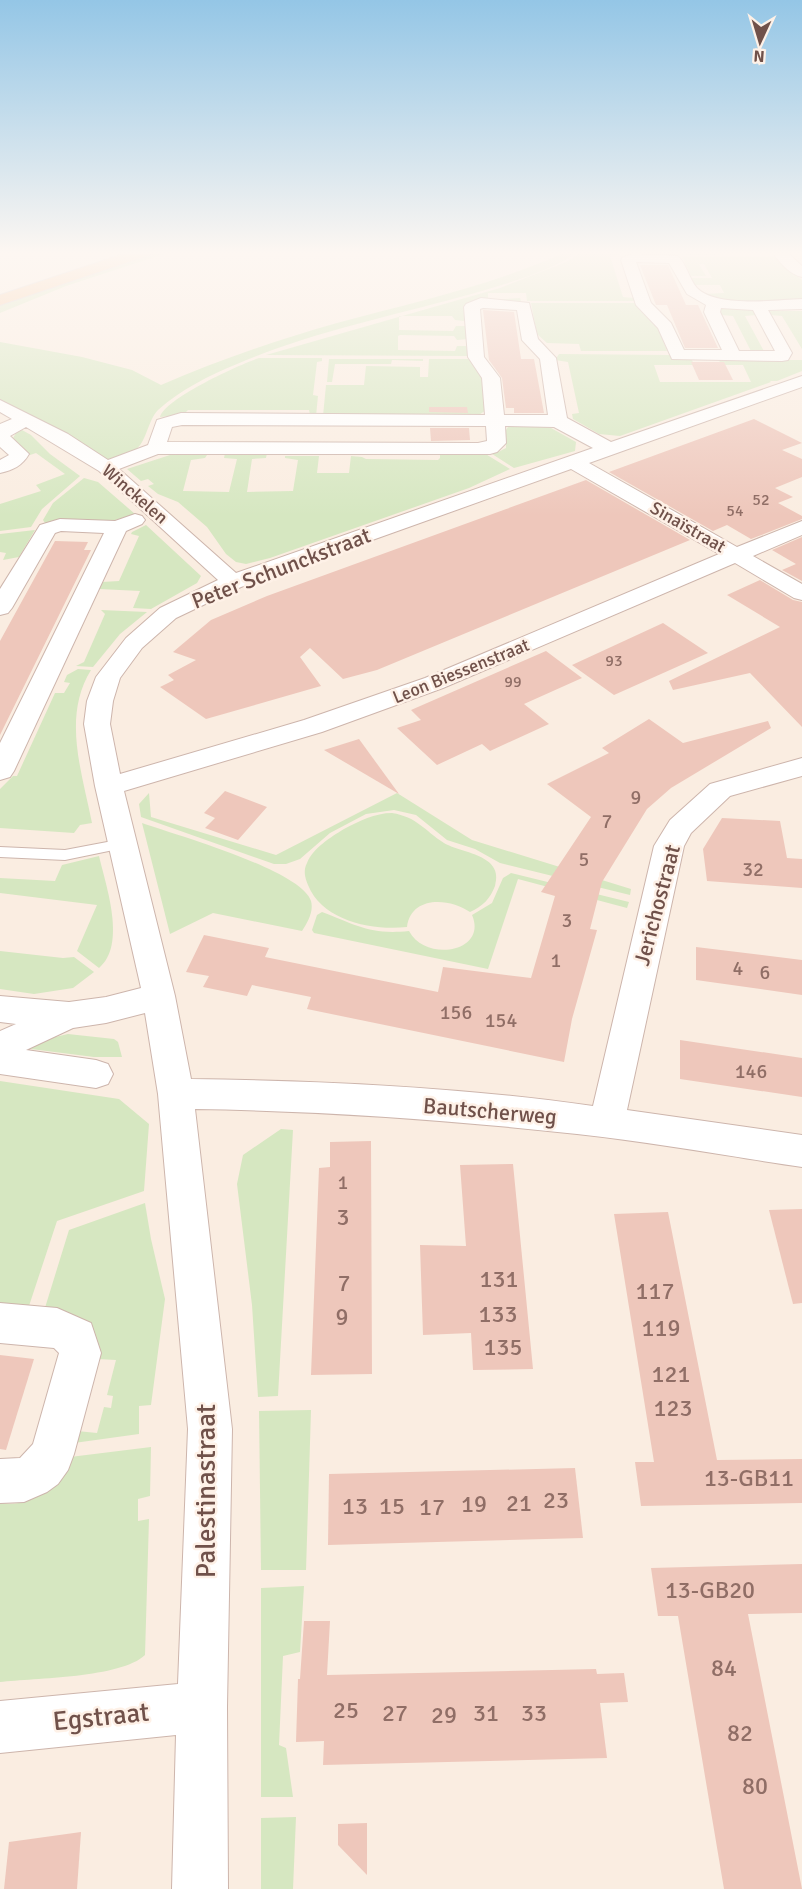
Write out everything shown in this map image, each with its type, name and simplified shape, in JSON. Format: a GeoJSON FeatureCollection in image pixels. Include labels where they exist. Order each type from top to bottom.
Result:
{"type":"FeatureCollection","features":[{"type":"Feature","properties":{"kind":"street"},"geometry":{"type":"LineString","coordinates":[[106,467],[156,448],[484,449],[497,443],[496,420],[490,378],[476,357],[475,339]]}},
{"type":"Feature","properties":{"kind":"street"},"geometry":{"type":"LineString","coordinates":[[530,339],[548,358],[558,421]]}},
{"type":"Feature","properties":{"kind":"street"},"geometry":{"type":"LineString","coordinates":[[670,339],[676,354],[684,356],[777,357],[784,353],[776,339]]}},
{"type":"Feature","properties":{"kind":"street"},"geometry":{"type":"LineString","coordinates":[[725,339],[733,357]]}},
{"type":"Feature","properties":{"kind":"street","name":"Peter Schunckstraat"},"geometry":{"type":"LineString","coordinates":[[176,1094],[159,996],[109,786],[97,724],[100,700],[108,677],[134,643],[160,620],[188,602],[233,582],[802,381]]}},
{"type":"Feature","properties":{"kind":"street","name":"Winckelen"},"geometry":{"type":"LineString","coordinates":[[0,405],[61,438],[106,467],[233,582]]}},
{"type":"Feature","properties":{"kind":"street"},"geometry":{"type":"LineString","coordinates":[[156,448],[164,424],[181,419],[558,421],[609,449]]}},
{"type":"Feature","properties":{"kind":"street"},"geometry":{"type":"LineString","coordinates":[[0,467],[15,461],[19,454],[0,437],[1,433],[27,420]]}},
{"type":"Feature","properties":{"kind":"street","name":"Sinaïstraat"},"geometry":{"type":"LineString","coordinates":[[573,462],[802,593]]}},
{"type":"Feature","properties":{"kind":"street"},"geometry":{"type":"LineString","coordinates":[[0,608],[47,529],[60,525],[117,526],[157,513]]}},
{"type":"Feature","properties":{"kind":"street"},"geometry":{"type":"LineString","coordinates":[[0,771],[117,526]]}},
{"type":"Feature","properties":{"kind":"street","name":"Leon Biessenstraat"},"geometry":{"type":"LineString","coordinates":[[109,786],[313,726],[386,701],[802,527]]}},
{"type":"Feature","properties":{"kind":"street","name":"Jerichostraat"},"geometry":{"type":"LineString","coordinates":[[607,1121],[669,846],[680,827],[720,790],[802,767]]}},
{"type":"Feature","properties":{"kind":"street"},"geometry":{"type":"LineString","coordinates":[[0,1009],[69,1015],[106,1010],[159,996]]}},
{"type":"Feature","properties":{"kind":"street"},"geometry":{"type":"LineString","coordinates":[[0,1046],[69,1015]]}},
{"type":"Feature","properties":{"kind":"street"},"geometry":{"type":"LineString","coordinates":[[0,1060],[96,1074]]}},
{"type":"Feature","properties":{"kind":"street","name":"Bautscherweg"},"geometry":{"type":"LineString","coordinates":[[176,1094],[260,1094],[410,1103],[607,1121],[802,1151]]}},
{"type":"Feature","properties":{"kind":"street","name":"Palestinastraat"},"geometry":{"type":"LineString","coordinates":[[176,1094],[211,1446],[202,1707],[200,1889]]}},
{"type":"Feature","properties":{"kind":"street"},"geometry":{"type":"LineString","coordinates":[[0,1323],[57,1328],[76,1337],[80,1353],[52,1454],[44,1469],[32,1479],[0,1481]]}},
{"type":"Feature","properties":{"kind":"street","name":"Egstraat"},"geometry":{"type":"LineString","coordinates":[[0,1727],[202,1707]]}},
{"type":"Feature","properties":{"kind":"lane"},"geometry":{"type":"LineString","coordinates":[[0,852],[65,855],[123,844]]}},
{"type":"Feature","properties":{"kind":"green space"},"geometry":{"type":"Polygon","coordinates":[[[283,339],[306,339],[263,353],[216,373],[186,390],[158,410],[136,449],[106,460],[67,434],[0,399],[0,342],[82,357],[132,370],[161,385],[283,339]]]}},
{"type":"Feature","properties":{"kind":"green space"},"geometry":{"type":"Polygon","coordinates":[[[321,339],[398,339],[398,350],[455,351],[457,346],[466,346],[469,356],[266,355],[321,339]]]}},
{"type":"Feature","properties":{"kind":"green space"},"geometry":{"type":"Polygon","coordinates":[[[543,339],[663,339],[667,351],[581,351],[579,344],[547,343],[543,339]]]}},
{"type":"Feature","properties":{"kind":"green space"},"geometry":{"type":"Polygon","coordinates":[[[745,339],[758,339],[765,353],[752,353],[745,339]]]}},
{"type":"Feature","properties":{"kind":"green space"},"geometry":{"type":"Polygon","coordinates":[[[796,339],[802,339],[802,349],[796,339]]]}},
{"type":"Feature","properties":{"kind":"green space"},"geometry":{"type":"Polygon","coordinates":[[[559,354],[669,355],[692,360],[694,365],[654,365],[660,382],[751,382],[743,365],[721,365],[719,360],[802,360],[802,371],[620,436],[599,434],[573,419],[572,414],[579,413],[568,362],[555,360],[559,354]]]}},
{"type":"Feature","properties":{"kind":"green space"},"geometry":{"type":"Polygon","coordinates":[[[259,358],[322,358],[322,361],[317,362],[313,395],[318,396],[316,416],[310,415],[309,410],[188,410],[183,415],[160,417],[165,409],[189,392],[259,358]]]}},
{"type":"Feature","properties":{"kind":"green space"},"geometry":{"type":"Polygon","coordinates":[[[329,359],[423,359],[423,361],[392,360],[391,364],[335,364],[332,382],[327,382],[329,359]]]}},
{"type":"Feature","properties":{"kind":"green space"},"geometry":{"type":"Polygon","coordinates":[[[429,359],[469,359],[483,378],[486,410],[479,415],[323,416],[326,385],[364,385],[366,366],[420,367],[420,377],[428,377],[429,359]]]}},
{"type":"Feature","properties":{"kind":"green space"},"geometry":{"type":"Polygon","coordinates":[[[544,424],[576,442],[575,451],[514,468],[489,452],[498,452],[506,448],[508,427],[544,424]]]}},
{"type":"Feature","properties":{"kind":"green space"},"geometry":{"type":"Polygon","coordinates":[[[22,430],[80,476],[42,509],[31,527],[0,531],[0,504],[41,491],[36,485],[65,474],[36,453],[30,455],[13,438],[22,430]]]}},
{"type":"Feature","properties":{"kind":"green space"},"geometry":{"type":"Polygon","coordinates":[[[225,453],[267,453],[266,458],[252,459],[247,492],[293,491],[298,460],[285,458],[285,456],[319,456],[317,473],[349,473],[351,456],[366,459],[438,460],[440,454],[484,453],[510,469],[469,488],[270,558],[246,564],[236,562],[226,554],[207,527],[178,502],[158,494],[148,486],[154,484],[148,479],[141,481],[127,469],[170,455],[207,455],[205,458],[191,460],[183,491],[229,492],[237,459],[224,458],[225,453]]]}},
{"type":"Feature","properties":{"kind":"green space"},"geometry":{"type":"Polygon","coordinates":[[[84,478],[98,482],[135,514],[112,521],[64,520],[45,523],[43,520],[53,503],[84,478]]]}},
{"type":"Feature","properties":{"kind":"green space"},"geometry":{"type":"Polygon","coordinates":[[[146,525],[201,576],[197,583],[151,609],[133,608],[140,591],[99,589],[102,582],[119,581],[139,536],[131,534],[146,525]]]}},
{"type":"Feature","properties":{"kind":"green space"},"geometry":{"type":"Polygon","coordinates":[[[35,530],[19,557],[3,560],[6,553],[0,552],[0,534],[35,530]]]}},
{"type":"Feature","properties":{"kind":"green space"},"geometry":{"type":"Polygon","coordinates":[[[101,610],[147,612],[120,634],[93,667],[76,666],[84,662],[105,614],[101,610]]]}},
{"type":"Feature","properties":{"kind":"green space"},"geometry":{"type":"Polygon","coordinates":[[[78,669],[91,670],[82,688],[76,726],[80,765],[92,823],[80,825],[74,833],[0,828],[0,789],[13,776],[17,776],[55,693],[64,693],[70,683],[64,682],[67,675],[78,669]]]}},
{"type":"Feature","properties":{"kind":"green space"},"geometry":{"type":"Polygon","coordinates":[[[149,793],[151,817],[276,855],[397,793],[472,840],[631,889],[630,895],[500,863],[475,849],[447,840],[416,815],[394,810],[366,814],[330,833],[300,859],[286,864],[274,864],[141,817],[139,804],[149,793]]]}},
{"type":"Feature","properties":{"kind":"green space"},"geometry":{"type":"Polygon","coordinates":[[[392,813],[414,821],[444,843],[479,856],[494,867],[495,886],[486,902],[470,912],[462,907],[442,902],[423,904],[410,917],[407,927],[394,928],[350,921],[325,907],[315,897],[306,880],[305,868],[313,852],[344,829],[361,820],[392,813]]]}},
{"type":"Feature","properties":{"kind":"green space"},"geometry":{"type":"Polygon","coordinates":[[[142,823],[236,855],[285,877],[302,889],[311,901],[311,913],[302,931],[213,913],[170,934],[142,823]]]}},
{"type":"Feature","properties":{"kind":"green space"},"geometry":{"type":"Polygon","coordinates":[[[99,856],[109,899],[113,930],[112,945],[107,958],[99,968],[77,951],[97,905],[0,893],[0,878],[55,881],[62,865],[99,856]]]}},
{"type":"Feature","properties":{"kind":"green space"},"geometry":{"type":"Polygon","coordinates":[[[511,873],[629,902],[627,908],[518,879],[488,969],[314,933],[312,930],[317,915],[322,912],[373,930],[409,931],[417,941],[428,947],[441,950],[453,949],[464,945],[471,938],[475,928],[472,915],[492,903],[503,878],[511,873]]]}},
{"type":"Feature","properties":{"kind":"green space"},"geometry":{"type":"Polygon","coordinates":[[[0,951],[63,958],[74,957],[94,972],[73,988],[34,994],[0,989],[0,951]]]}},
{"type":"Feature","properties":{"kind":"green space"},"geometry":{"type":"Polygon","coordinates":[[[68,1034],[114,1039],[118,1042],[122,1057],[94,1057],[23,1048],[21,1045],[68,1034]]]}},
{"type":"Feature","properties":{"kind":"green space"},"geometry":{"type":"Polygon","coordinates":[[[0,1081],[119,1099],[149,1124],[144,1191],[57,1221],[28,1309],[0,1306],[0,1081]]]}},
{"type":"Feature","properties":{"kind":"green space"},"geometry":{"type":"Polygon","coordinates":[[[281,1129],[293,1130],[278,1396],[258,1397],[252,1305],[237,1184],[243,1155],[281,1129]]]}},
{"type":"Feature","properties":{"kind":"green space"},"geometry":{"type":"Polygon","coordinates":[[[145,1203],[165,1299],[151,1405],[139,1406],[139,1434],[74,1443],[77,1431],[97,1433],[104,1407],[111,1408],[113,1396],[107,1395],[116,1360],[97,1359],[95,1335],[84,1321],[66,1314],[44,1311],[69,1230],[145,1203]]]}},
{"type":"Feature","properties":{"kind":"green space"},"geometry":{"type":"Polygon","coordinates":[[[311,1410],[306,1570],[261,1570],[259,1411],[311,1410]]]}},
{"type":"Feature","properties":{"kind":"green space"},"geometry":{"type":"Polygon","coordinates":[[[151,1447],[150,1496],[138,1499],[138,1521],[149,1519],[145,1655],[133,1663],[98,1673],[0,1682],[0,1503],[13,1504],[34,1498],[50,1485],[70,1457],[151,1447]]]}},
{"type":"Feature","properties":{"kind":"green space"},"geometry":{"type":"Polygon","coordinates":[[[304,1586],[300,1652],[283,1656],[279,1745],[286,1748],[293,1797],[261,1797],[261,1588],[304,1586]]]}},
{"type":"Feature","properties":{"kind":"green space"},"geometry":{"type":"Polygon","coordinates":[[[296,1817],[293,1889],[261,1889],[261,1818],[296,1817]]]}},
{"type":"Feature","properties":{"kind":"building"},"geometry":{"type":"Polygon","coordinates":[[[486,339],[518,339],[521,359],[534,359],[544,413],[514,413],[514,408],[506,408],[502,378],[489,360],[486,339]]]}},
{"type":"Feature","properties":{"kind":"building"},"geometry":{"type":"Polygon","coordinates":[[[681,339],[714,339],[718,348],[685,348],[681,339]]]}},
{"type":"Feature","properties":{"kind":"building"},"geometry":{"type":"Polygon","coordinates":[[[691,362],[724,362],[733,380],[699,380],[691,362]]]}},
{"type":"Feature","properties":{"kind":"building"},"geometry":{"type":"Polygon","coordinates":[[[429,407],[467,407],[468,413],[429,412],[429,407]]]}},
{"type":"Feature","properties":{"kind":"building"},"geometry":{"type":"Polygon","coordinates":[[[754,419],[802,443],[782,450],[802,459],[802,477],[775,488],[793,497],[778,503],[802,516],[802,519],[751,539],[727,525],[713,531],[609,472],[754,419]]]}},
{"type":"Feature","properties":{"kind":"building"},"geometry":{"type":"Polygon","coordinates":[[[430,428],[469,428],[470,440],[431,441],[430,428]]]}},
{"type":"Feature","properties":{"kind":"building"},"geometry":{"type":"Polygon","coordinates":[[[586,480],[690,540],[377,670],[343,679],[310,648],[300,657],[321,686],[206,719],[160,687],[174,680],[168,675],[196,660],[173,652],[211,620],[267,596],[586,480]]]}},
{"type":"Feature","properties":{"kind":"building"},"geometry":{"type":"Polygon","coordinates":[[[802,537],[802,581],[782,570],[796,564],[772,550],[802,537]]]}},
{"type":"Feature","properties":{"kind":"building"},"geometry":{"type":"Polygon","coordinates":[[[55,541],[88,542],[84,550],[91,550],[0,735],[0,641],[55,541]]]}},
{"type":"Feature","properties":{"kind":"building"},"geometry":{"type":"Polygon","coordinates":[[[760,580],[793,600],[802,602],[802,727],[750,673],[673,690],[669,681],[780,627],[727,595],[760,580]]]}},
{"type":"Feature","properties":{"kind":"building"},"geometry":{"type":"Polygon","coordinates":[[[663,623],[708,653],[614,695],[572,665],[663,623]]]}},
{"type":"Feature","properties":{"kind":"building"},"geometry":{"type":"Polygon","coordinates":[[[546,651],[582,678],[524,704],[549,724],[490,751],[482,744],[437,765],[397,728],[421,720],[411,710],[546,651]]]}},
{"type":"Feature","properties":{"kind":"building"},"geometry":{"type":"Polygon","coordinates":[[[649,719],[683,743],[768,721],[771,728],[671,788],[647,809],[602,882],[590,929],[597,930],[572,1019],[564,1062],[307,1009],[311,997],[252,985],[247,996],[203,987],[209,976],[186,972],[204,935],[269,948],[265,957],[438,992],[443,967],[531,978],[555,896],[541,892],[591,817],[547,784],[609,753],[602,748],[649,719]]]}},
{"type":"Feature","properties":{"kind":"building"},"geometry":{"type":"Polygon","coordinates":[[[359,739],[399,794],[324,750],[359,739]]]}},
{"type":"Feature","properties":{"kind":"building"},"geometry":{"type":"Polygon","coordinates":[[[225,791],[267,807],[238,840],[205,828],[215,818],[204,813],[225,791]]]}},
{"type":"Feature","properties":{"kind":"building"},"geometry":{"type":"Polygon","coordinates":[[[722,818],[780,821],[787,858],[802,859],[802,888],[707,881],[703,849],[722,818]]]}},
{"type":"Feature","properties":{"kind":"building"},"geometry":{"type":"Polygon","coordinates":[[[696,947],[802,960],[802,995],[696,980],[696,947]]]}},
{"type":"Feature","properties":{"kind":"building"},"geometry":{"type":"Polygon","coordinates":[[[680,1040],[802,1058],[802,1097],[680,1079],[680,1040]]]}},
{"type":"Feature","properties":{"kind":"building"},"geometry":{"type":"Polygon","coordinates":[[[371,1141],[372,1374],[311,1375],[319,1168],[330,1167],[330,1142],[371,1141]]]}},
{"type":"Feature","properties":{"kind":"building"},"geometry":{"type":"Polygon","coordinates":[[[513,1164],[533,1369],[473,1370],[471,1333],[423,1335],[420,1245],[466,1246],[460,1165],[513,1164]]]}},
{"type":"Feature","properties":{"kind":"building"},"geometry":{"type":"Polygon","coordinates":[[[802,1209],[802,1303],[793,1304],[769,1210],[802,1209]]]}},
{"type":"Feature","properties":{"kind":"building"},"geometry":{"type":"Polygon","coordinates":[[[668,1212],[717,1460],[802,1459],[802,1503],[641,1506],[635,1462],[654,1462],[614,1214],[668,1212]]]}},
{"type":"Feature","properties":{"kind":"building"},"geometry":{"type":"Polygon","coordinates":[[[0,1355],[34,1359],[6,1450],[0,1449],[0,1355]]]}},
{"type":"Feature","properties":{"kind":"building"},"geometry":{"type":"Polygon","coordinates":[[[575,1468],[583,1538],[328,1545],[329,1474],[575,1468]]]}},
{"type":"Feature","properties":{"kind":"building"},"geometry":{"type":"Polygon","coordinates":[[[802,1564],[802,1613],[748,1614],[802,1889],[724,1889],[678,1616],[658,1616],[651,1568],[802,1564]]]}},
{"type":"Feature","properties":{"kind":"building"},"geometry":{"type":"Polygon","coordinates":[[[304,1621],[330,1621],[327,1675],[596,1669],[597,1674],[624,1673],[628,1702],[600,1703],[607,1758],[323,1765],[324,1741],[296,1742],[298,1679],[300,1679],[304,1621]]]}},
{"type":"Feature","properties":{"kind":"building"},"geometry":{"type":"Polygon","coordinates":[[[367,1823],[367,1875],[338,1845],[338,1824],[367,1823]]]}},
{"type":"Feature","properties":{"kind":"building"},"geometry":{"type":"Polygon","coordinates":[[[81,1832],[77,1889],[4,1889],[9,1842],[81,1832]]]}}]}
